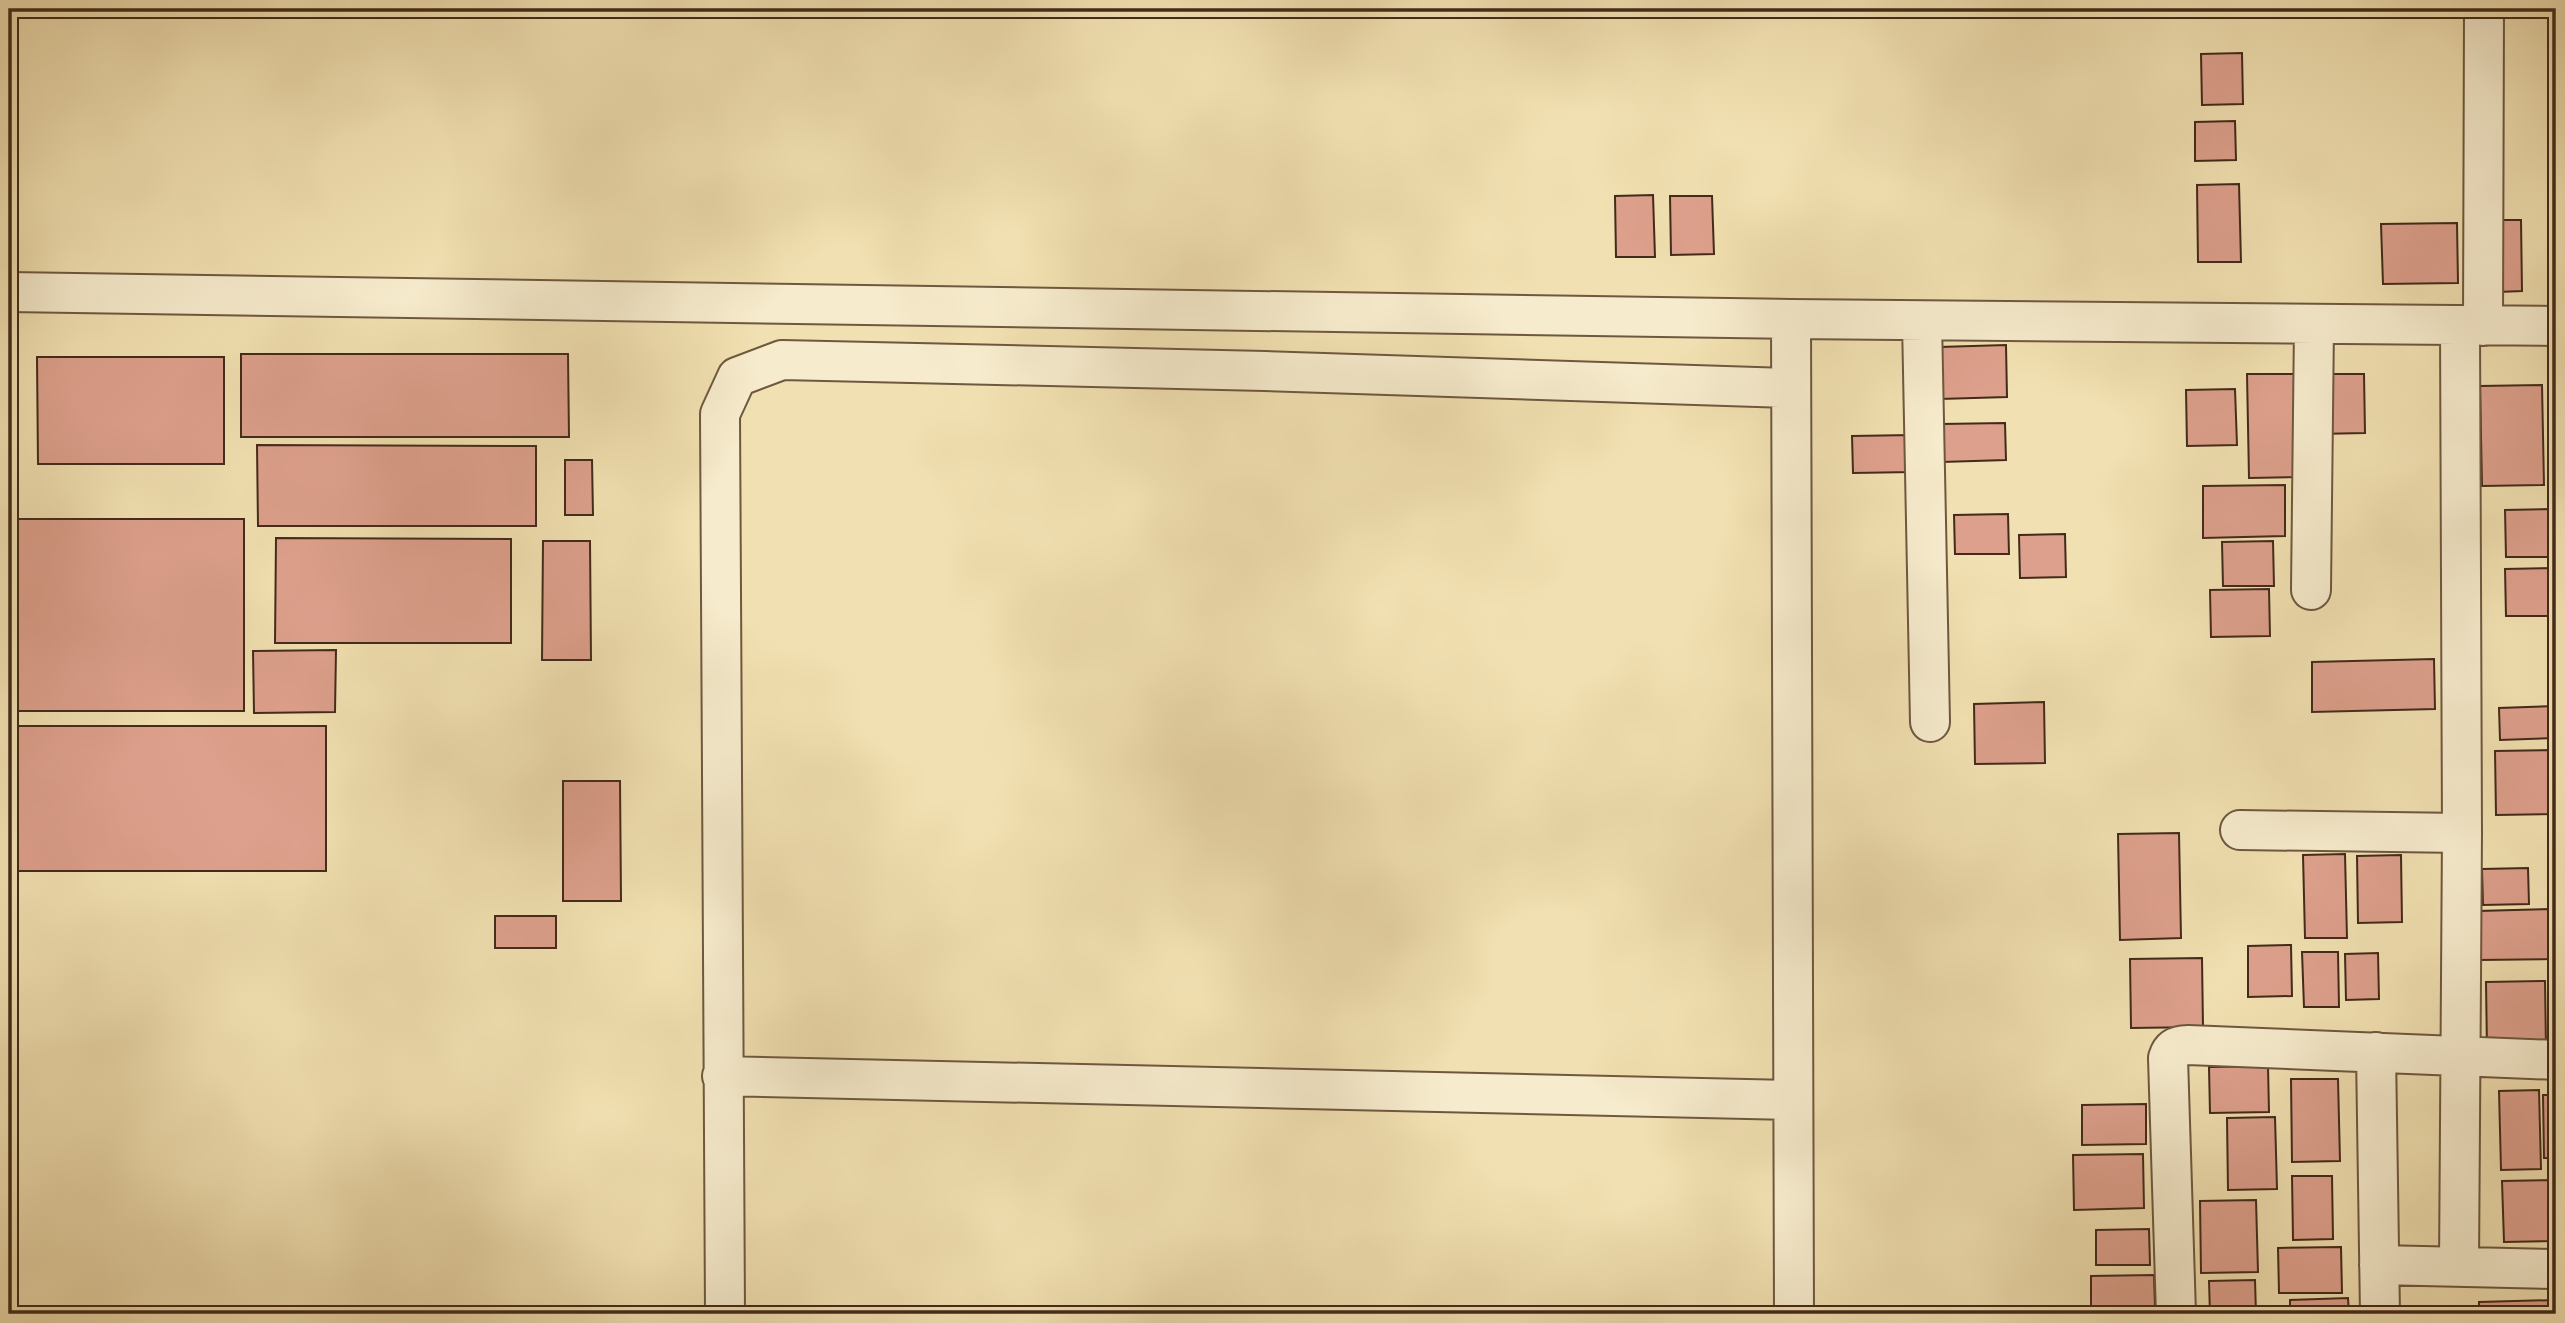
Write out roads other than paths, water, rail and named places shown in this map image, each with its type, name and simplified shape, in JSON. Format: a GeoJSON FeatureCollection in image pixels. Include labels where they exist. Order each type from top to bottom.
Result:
{"type":"FeatureCollection","features":[{"type":"Feature","properties":{"kind":"street"},"geometry":{"type":"LineString","coordinates":[[2459,1267],[2462,833],[2472,326],[2484,9]]}},
{"type":"Feature","properties":{"kind":"street"},"geometry":{"type":"LineString","coordinates":[[9,292],[1922,321],[2556,326]]}},
{"type":"Feature","properties":{"kind":"street"},"geometry":{"type":"LineString","coordinates":[[1791,319],[1789,388],[1794,1314]]}},
{"type":"Feature","properties":{"kind":"street"},"geometry":{"type":"LineString","coordinates":[[1922,321],[1930,722]]}},
{"type":"Feature","properties":{"kind":"street"},"geometry":{"type":"LineString","coordinates":[[2311,590],[2314,325]]}},
{"type":"Feature","properties":{"kind":"street"},"geometry":{"type":"LineString","coordinates":[[725,1314],[720,414],[737,377],[782,360],[1265,371],[1789,388]]}},
{"type":"Feature","properties":{"kind":"street"},"geometry":{"type":"LineString","coordinates":[[2239,830],[2462,833]]}},
{"type":"Feature","properties":{"kind":"street"},"geometry":{"type":"LineString","coordinates":[[2176,1314],[2168,1058],[2180,1045],[2556,1060]]}},
{"type":"Feature","properties":{"kind":"street"},"geometry":{"type":"LineString","coordinates":[[2376,1052],[2380,1314]]}},
{"type":"Feature","properties":{"kind":"street"},"geometry":{"type":"LineString","coordinates":[[722,1076],[1793,1100]]}},
{"type":"Feature","properties":{"kind":"street"},"geometry":{"type":"LineString","coordinates":[[2379,1265],[2556,1269]]}}]}
